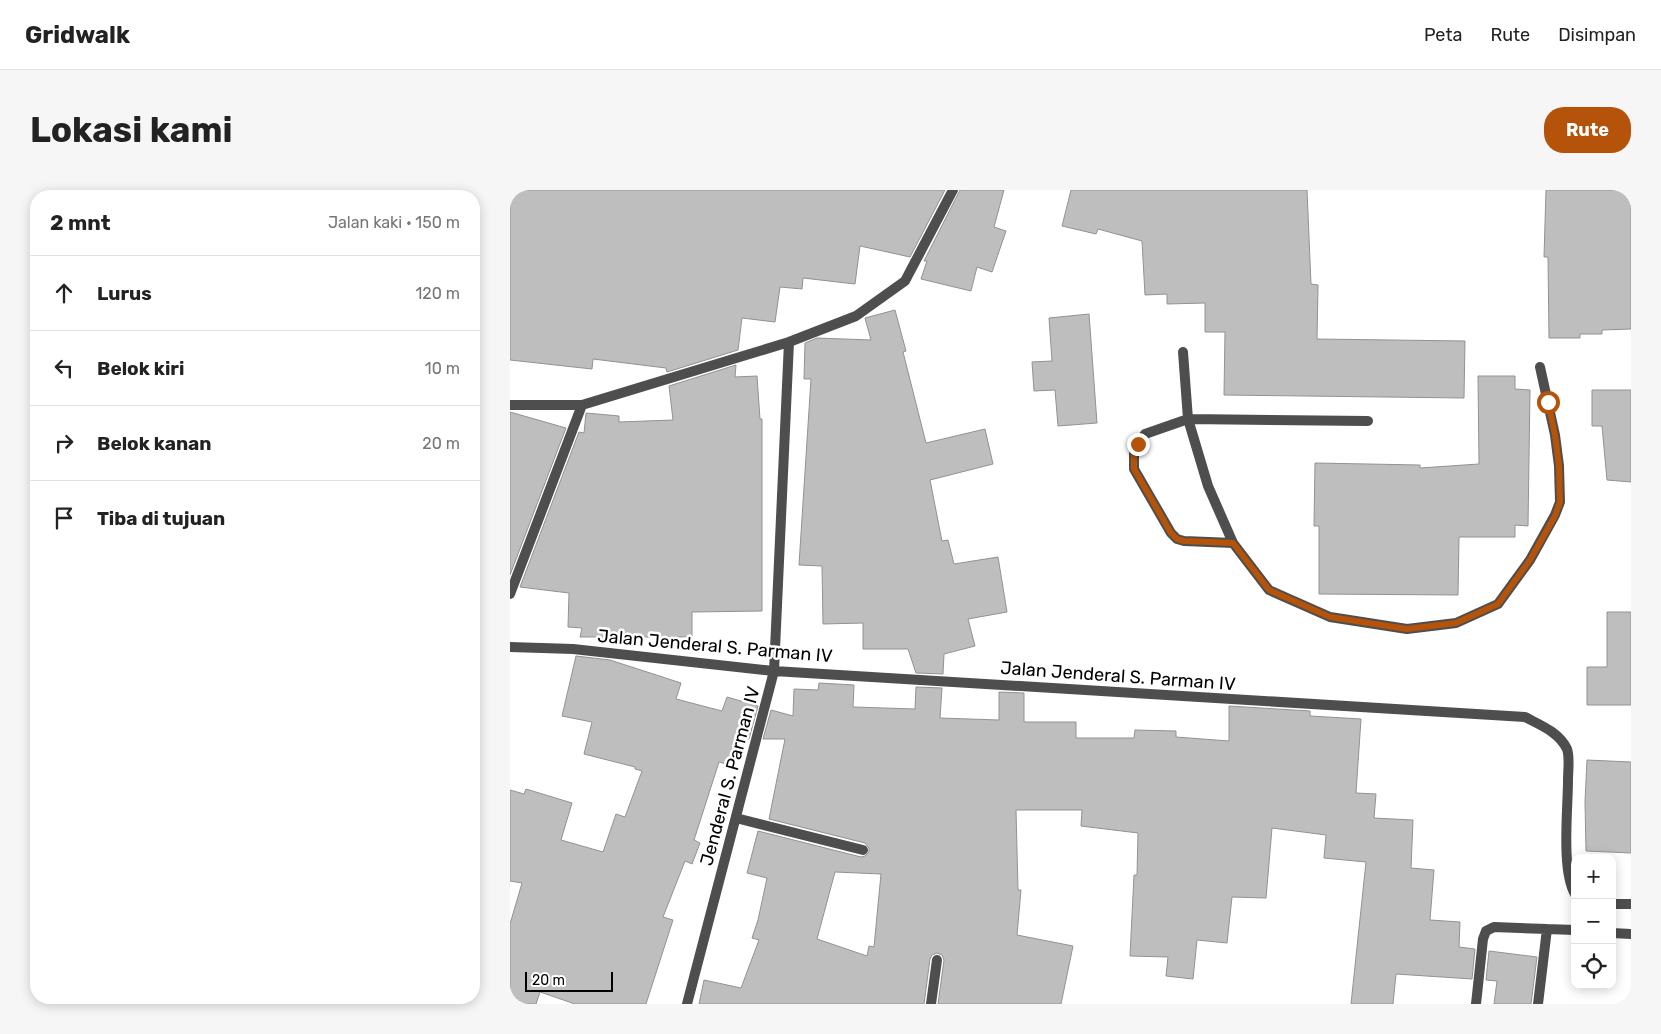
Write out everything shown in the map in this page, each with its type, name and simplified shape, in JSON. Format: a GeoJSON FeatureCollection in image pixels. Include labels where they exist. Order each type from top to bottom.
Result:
{"type":"FeatureCollection","features":[{"type":"Feature","properties":{"kind":"street"},"geometry":{"type":"LineString","coordinates":[[510,406],[582,405],[790,342],[856,316],[905,281],[954,190]]}},
{"type":"Feature","properties":{"kind":"street","name":"Jenderal S. Parman IV"},"geometry":{"type":"LineString","coordinates":[[687,1004],[774,671],[790,342]]}},
{"type":"Feature","properties":{"kind":"street"},"geometry":{"type":"LineString","coordinates":[[1183,352],[1188,419],[1208,486],[1233,543],[1269,590],[1330,617],[1407,629],[1456,623],[1498,604],[1530,560],[1555,516],[1560,502],[1559,466],[1555,435],[1540,367]]}},
{"type":"Feature","properties":{"kind":"street"},"geometry":{"type":"LineString","coordinates":[[510,594],[582,405]]}},
{"type":"Feature","properties":{"kind":"street"},"geometry":{"type":"LineString","coordinates":[[1233,543],[1184,541],[1177,539],[1171,533],[1134,469],[1136,449],[1145,434],[1188,419],[1368,421]]}},
{"type":"Feature","properties":{"kind":"street","name":"Jalan Jenderal S. Parman IV"},"geometry":{"type":"LineString","coordinates":[[510,647],[573,649],[774,671],[1525,717],[1553,732],[1567,750],[1566,867],[1571,887]]}},
{"type":"Feature","properties":{"kind":"street"},"geometry":{"type":"LineString","coordinates":[[736,818],[863,850]]}},
{"type":"Feature","properties":{"kind":"street"},"geometry":{"type":"LineString","coordinates":[[1616,904],[1631,904]]}},
{"type":"Feature","properties":{"kind":"street"},"geometry":{"type":"LineString","coordinates":[[1476,1004],[1483,939],[1486,932],[1494,927],[1571,930]]}},
{"type":"Feature","properties":{"kind":"street"},"geometry":{"type":"LineString","coordinates":[[1538,1004],[1547,928]]}},
{"type":"Feature","properties":{"kind":"street"},"geometry":{"type":"LineString","coordinates":[[1616,933],[1631,934]]}},
{"type":"Feature","properties":{"kind":"street"},"geometry":{"type":"LineString","coordinates":[[931,1004],[937,960]]}},
{"type":"Feature","properties":{"kind":"building"},"geometry":{"type":"Polygon","coordinates":[[[510,190],[945,190],[910,257],[860,246],[855,284],[803,278],[802,289],[780,287],[775,322],[742,318],[738,350],[667,372],[666,368],[593,359],[592,369],[510,360],[510,190]]]}},
{"type":"Feature","properties":{"kind":"building"},"geometry":{"type":"Polygon","coordinates":[[[960,190],[1004,190],[994,227],[1006,231],[992,272],[977,267],[971,291],[921,279],[927,261],[924,261],[960,190]]]}},
{"type":"Feature","properties":{"kind":"building"},"geometry":{"type":"Polygon","coordinates":[[[1071,190],[1307,190],[1311,284],[1318,285],[1317,339],[1465,341],[1464,398],[1224,395],[1225,332],[1205,332],[1205,303],[1167,304],[1167,294],[1145,295],[1142,241],[1098,229],[1096,234],[1062,226],[1071,190]]]}},
{"type":"Feature","properties":{"kind":"building"},"geometry":{"type":"Polygon","coordinates":[[[1546,190],[1631,190],[1631,329],[1602,330],[1602,334],[1580,334],[1580,338],[1549,338],[1548,257],[1544,257],[1546,190]]]}},
{"type":"Feature","properties":{"kind":"building"},"geometry":{"type":"Polygon","coordinates":[[[895,310],[906,351],[903,352],[926,443],[985,429],[993,464],[930,480],[942,541],[948,540],[954,564],[998,557],[1007,612],[968,619],[975,646],[944,654],[943,674],[916,673],[908,649],[863,649],[863,623],[823,624],[822,566],[799,565],[811,379],[804,379],[805,343],[817,338],[871,340],[865,318],[895,310]]]}},
{"type":"Feature","properties":{"kind":"building"},"geometry":{"type":"Polygon","coordinates":[[[1089,314],[1097,423],[1058,426],[1055,390],[1034,391],[1032,362],[1052,361],[1049,318],[1089,314]]]}},
{"type":"Feature","properties":{"kind":"building"},"geometry":{"type":"Polygon","coordinates":[[[736,365],[735,377],[757,376],[760,419],[762,419],[762,611],[692,612],[692,637],[580,637],[582,628],[568,627],[569,593],[520,587],[579,432],[584,433],[586,413],[619,416],[619,422],[673,420],[669,386],[736,365]]]}},
{"type":"Feature","properties":{"kind":"building"},"geometry":{"type":"Polygon","coordinates":[[[1478,376],[1515,376],[1515,389],[1530,390],[1528,526],[1515,525],[1515,537],[1459,537],[1458,595],[1319,594],[1319,526],[1314,526],[1315,463],[1420,465],[1420,468],[1479,464],[1478,376]]]}},
{"type":"Feature","properties":{"kind":"building"},"geometry":{"type":"Polygon","coordinates":[[[1592,390],[1631,390],[1631,482],[1607,480],[1602,426],[1592,426],[1592,390]]]}},
{"type":"Feature","properties":{"kind":"building"},"geometry":{"type":"Polygon","coordinates":[[[510,412],[566,428],[510,575],[510,412]]]}},
{"type":"Feature","properties":{"kind":"building"},"geometry":{"type":"Polygon","coordinates":[[[1607,612],[1631,612],[1631,705],[1587,705],[1587,667],[1607,667],[1607,612]]]}},
{"type":"Feature","properties":{"kind":"building"},"geometry":{"type":"Polygon","coordinates":[[[576,656],[610,660],[681,683],[676,699],[722,711],[727,697],[758,706],[749,739],[738,738],[730,765],[719,762],[694,840],[700,843],[692,864],[685,861],[663,917],[673,920],[646,1004],[575,1004],[540,992],[536,1004],[510,1004],[510,924],[522,883],[510,881],[510,790],[524,794],[526,789],[572,803],[561,840],[603,852],[616,814],[625,817],[642,771],[635,769],[635,767],[584,754],[592,722],[562,716],[576,656]]]}},
{"type":"Feature","properties":{"kind":"building"},"geometry":{"type":"Polygon","coordinates":[[[819,683],[854,685],[853,707],[915,709],[916,687],[942,688],[940,718],[999,720],[999,692],[1024,693],[1024,722],[1076,722],[1076,738],[1134,738],[1135,730],[1176,731],[1176,737],[1229,741],[1229,706],[1310,711],[1310,716],[1361,719],[1356,793],[1376,794],[1374,818],[1413,820],[1411,868],[1434,870],[1430,920],[1460,922],[1459,947],[1475,949],[1472,979],[1396,974],[1393,1004],[1351,1004],[1366,862],[1324,858],[1326,835],[1272,828],[1266,898],[1232,897],[1227,943],[1197,940],[1193,979],[1166,976],[1168,957],[1130,956],[1134,875],[1137,875],[1138,833],[1081,826],[1082,810],[1016,810],[1018,890],[1021,890],[1017,935],[1073,946],[1061,1004],[938,1004],[944,960],[942,955],[937,953],[932,955],[930,959],[924,1004],[699,1004],[704,980],[741,988],[759,940],[752,938],[767,878],[747,873],[758,831],[861,857],[869,852],[869,848],[865,843],[769,819],[785,739],[763,739],[771,710],[793,716],[794,689],[818,690],[819,683]],[[835,872],[817,939],[867,956],[869,946],[874,947],[881,874],[835,872]]]}},
{"type":"Feature","properties":{"kind":"building"},"geometry":{"type":"Polygon","coordinates":[[[1587,760],[1631,762],[1631,853],[1586,851],[1585,802],[1587,760]]]}},
{"type":"Feature","properties":{"kind":"building"},"geometry":{"type":"Polygon","coordinates":[[[1489,951],[1537,957],[1531,1004],[1494,1004],[1497,981],[1486,980],[1489,951]]]}},
{"type":"Feature","properties":{"kind":"route"},"geometry":{"type":"LineString","coordinates":[[1138,444],[1134,454],[1134,469],[1171,533],[1177,539],[1233,543],[1269,590],[1330,617],[1407,629],[1456,623],[1498,604],[1530,560],[1555,516],[1560,502],[1559,466],[1548,402]]}}]}
